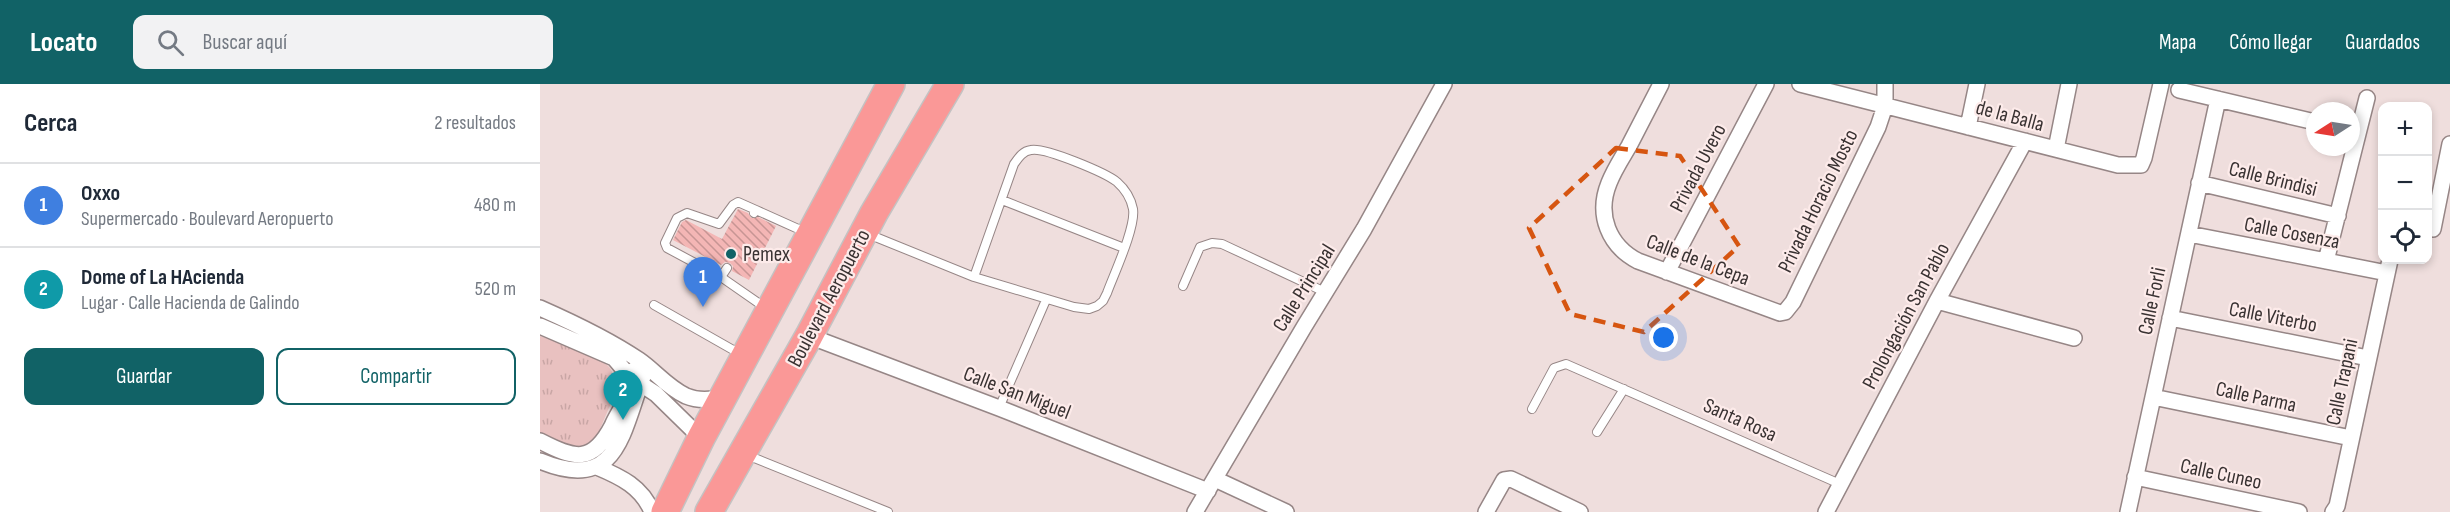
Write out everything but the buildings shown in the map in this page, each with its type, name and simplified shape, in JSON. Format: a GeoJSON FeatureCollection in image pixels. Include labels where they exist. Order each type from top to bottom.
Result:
{"type":"FeatureCollection","features":[{"type":"Feature","properties":{"kind":"highway"},"geometry":{"type":"LineString","coordinates":[[665,512],[701,438],[746,358],[891,84]]}},
{"type":"Feature","properties":{"kind":"highway","name":"Boulevard Aeropuerto"},"geometry":{"type":"LineString","coordinates":[[709,512],[809,336],[864,232],[950,84]]}},
{"type":"Feature","properties":{"kind":"street","name":"Calle Principal"},"geometry":{"type":"LineString","coordinates":[[1195,512],[1382,199],[1444,84]]}},
{"type":"Feature","properties":{"kind":"street","name":"Calle de la Cepa"},"geometry":{"type":"LineString","coordinates":[[1661,84],[1609,183],[1605,209],[1607,229],[1615,244],[1624,254],[1667,272],[1772,312],[1785,312]]}},
{"type":"Feature","properties":{"kind":"street","name":"Privada Uvero"},"geometry":{"type":"LineString","coordinates":[[1667,272],[1766,84]]}},
{"type":"Feature","properties":{"kind":"street","name":"de la Balla"},"geometry":{"type":"LineString","coordinates":[[1800,84],[2118,165],[2141,165],[2146,154],[2161,84]]}},
{"type":"Feature","properties":{"kind":"street"},"geometry":{"type":"LineString","coordinates":[[1885,84],[1885,106]]}},
{"type":"Feature","properties":{"kind":"street"},"geometry":{"type":"LineString","coordinates":[[1968,127],[1977,84]]}},
{"type":"Feature","properties":{"kind":"street"},"geometry":{"type":"LineString","coordinates":[[2056,149],[2069,84]]}},
{"type":"Feature","properties":{"kind":"street"},"geometry":{"type":"LineString","coordinates":[[2179,90],[2306,120]]}},
{"type":"Feature","properties":{"kind":"street"},"geometry":{"type":"LineString","coordinates":[[2360,116],[2367,98]]}},
{"type":"Feature","properties":{"kind":"street","name":"Calle Forli"},"geometry":{"type":"LineString","coordinates":[[2128,512],[2218,99]]}},
{"type":"Feature","properties":{"kind":"street","name":"Privada Horacio Mosto"},"geometry":{"type":"LineString","coordinates":[[1785,312],[1793,302],[1869,145],[1885,106]]}},
{"type":"Feature","properties":{"kind":"street","name":"Prolongación San Pablo"},"geometry":{"type":"LineString","coordinates":[[1826,512],[1937,301],[2025,141]]}},
{"type":"Feature","properties":{"kind":"street"},"geometry":{"type":"LineString","coordinates":[[2433,229],[2450,144]]}},
{"type":"Feature","properties":{"kind":"street"},"geometry":{"type":"LineString","coordinates":[[2326,261],[2338,216],[2349,156]]}},
{"type":"Feature","properties":{"kind":"street","name":"Calle Brindisi"},"geometry":{"type":"LineString","coordinates":[[2199,183],[2338,216]]}},
{"type":"Feature","properties":{"kind":"street","name":"Calle Cosenza"},"geometry":{"type":"LineString","coordinates":[[2189,234],[2326,261],[2388,266]]}},
{"type":"Feature","properties":{"kind":"street","name":"Calle Trapani"},"geometry":{"type":"LineString","coordinates":[[2333,512],[2337,506],[2388,266]]}},
{"type":"Feature","properties":{"kind":"street"},"geometry":{"type":"LineString","coordinates":[[1937,301],[2074,338]]}},
{"type":"Feature","properties":{"kind":"street"},"geometry":{"type":"LineString","coordinates":[[701,438],[663,401],[635,380],[614,358],[540,326],[543,310],[613,344],[644,363],[671,387],[686,396],[704,400],[723,398]]}},
{"type":"Feature","properties":{"kind":"street","name":"Calle Viterbo"},"geometry":{"type":"LineString","coordinates":[[2170,318],[2368,358]]}},
{"type":"Feature","properties":{"kind":"street","name":"Calle San Miguel"},"geometry":{"type":"LineString","coordinates":[[809,336],[1286,512]]}},
{"type":"Feature","properties":{"kind":"street"},"geometry":{"type":"LineString","coordinates":[[594,460],[605,463],[622,435],[636,401],[635,380],[644,363]]}},
{"type":"Feature","properties":{"kind":"street","name":"Calle Parma"},"geometry":{"type":"LineString","coordinates":[[2153,397],[2351,438]]}},
{"type":"Feature","properties":{"kind":"street"},"geometry":{"type":"LineString","coordinates":[[540,441],[574,455],[585,455],[633,484],[643,495],[652,512]]}},
{"type":"Feature","properties":{"kind":"street"},"geometry":{"type":"LineString","coordinates":[[540,461],[560,469],[578,472],[594,460]]}},
{"type":"Feature","properties":{"kind":"street","name":"Calle Cuneo"},"geometry":{"type":"LineString","coordinates":[[2135,477],[2299,512]]}},
{"type":"Feature","properties":{"kind":"street"},"geometry":{"type":"LineString","coordinates":[[1486,512],[1504,480],[1511,479],[1580,512]]}},
{"type":"Feature","properties":{"kind":"lane"},"geometry":{"type":"LineString","coordinates":[[864,232],[974,277],[1081,309],[1097,306],[1103,301],[1132,226],[1134,212],[1124,189],[1115,180],[1049,151],[1029,150],[1020,155],[1014,164],[974,277]]}},
{"type":"Feature","properties":{"kind":"lane"},"geometry":{"type":"LineString","coordinates":[[1002,200],[1124,248]]}},
{"type":"Feature","properties":{"kind":"lane"},"geometry":{"type":"LineString","coordinates":[[770,311],[721,277],[667,248],[665,243],[677,218],[687,213],[719,224],[733,205],[738,202],[755,212],[812,235]]}},
{"type":"Feature","properties":{"kind":"lane"},"geometry":{"type":"LineString","coordinates":[[1183,286],[1200,247],[1212,243],[1222,244],[1325,292]]}},
{"type":"Feature","properties":{"kind":"lane"},"geometry":{"type":"LineString","coordinates":[[721,277],[727,268]]}},
{"type":"Feature","properties":{"kind":"lane"},"geometry":{"type":"LineString","coordinates":[[999,408],[1046,300]]}},
{"type":"Feature","properties":{"kind":"lane"},"geometry":{"type":"LineString","coordinates":[[654,305],[746,358]]}},
{"type":"Feature","properties":{"kind":"lane","name":"Santa Rosa"},"geometry":{"type":"LineString","coordinates":[[1532,409],[1554,368],[1566,364],[1840,484]]}},
{"type":"Feature","properties":{"kind":"lane"},"geometry":{"type":"LineString","coordinates":[[1597,432],[1624,389]]}},
{"type":"Feature","properties":{"kind":"lane"},"geometry":{"type":"LineString","coordinates":[[743,453],[888,512]]}},
{"type":"Feature","properties":{"kind":"highlighted area"},"geometry":{"type":"Polygon","coordinates":[[[1616,148],[1680,156],[1739,246],[1644,332],[1570,314],[1529,228],[1616,148]]]}},
{"type":"Feature","properties":{"kind":"green space"},"geometry":{"type":"Polygon","coordinates":[[[540,336],[597,358],[610,368],[614,376],[616,391],[593,446],[581,452],[540,440],[540,336]]]}},
{"type":"Feature","properties":{"kind":"place","name":"Pemex"},"geometry":{"type":"Point","coordinates":[731,254]}},
{"type":"Feature","properties":{"kind":"place","name":"Oxxo"},"geometry":{"type":"Point","coordinates":[703,307]}},
{"type":"Feature","properties":{"kind":"place","name":"Dome of La HAcienda"},"geometry":{"type":"Point","coordinates":[623,420]}}]}
